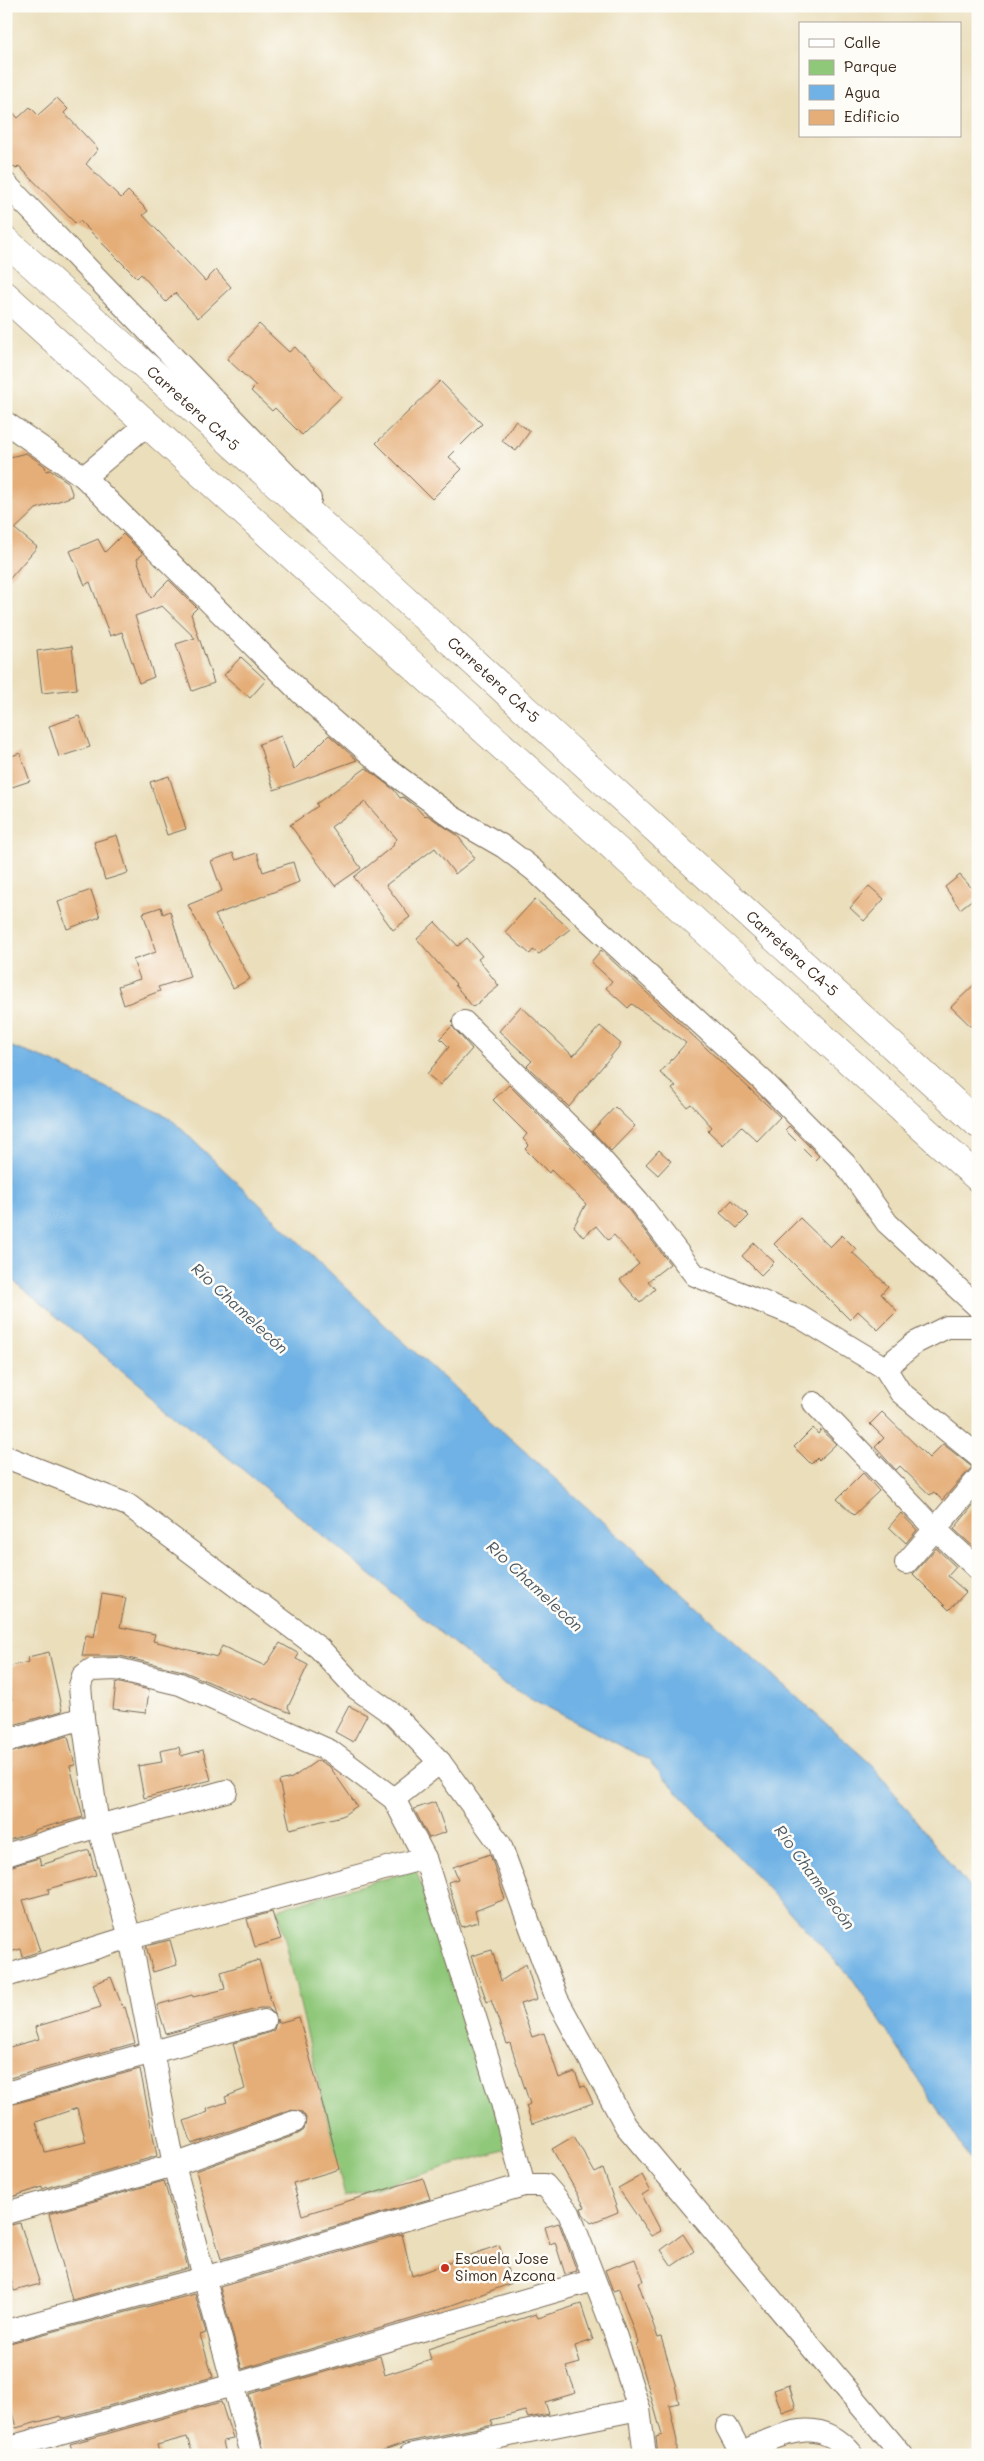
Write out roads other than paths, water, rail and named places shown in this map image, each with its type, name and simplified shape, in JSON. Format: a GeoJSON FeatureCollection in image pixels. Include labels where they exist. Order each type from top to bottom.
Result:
{"type":"FeatureCollection","features":[{"type":"Feature","properties":{"kind":"highway","name":"Carretera CA-5"},"geometry":{"type":"LineString","coordinates":[[6,241],[372,570],[978,1124]]}},
{"type":"Feature","properties":{"kind":"highway"},"geometry":{"type":"LineString","coordinates":[[6,296],[978,1178]]}},
{"type":"Feature","properties":{"kind":"street"},"geometry":{"type":"LineString","coordinates":[[6,184],[298,485],[372,570]]}},
{"type":"Feature","properties":{"kind":"street"},"geometry":{"type":"LineString","coordinates":[[6,424],[84,477],[308,699],[386,768],[452,817],[504,847],[534,870],[763,1081],[845,1164],[887,1223],[978,1307]]}},
{"type":"Feature","properties":{"kind":"street"},"geometry":{"type":"LineString","coordinates":[[84,477],[146,425]]}},
{"type":"Feature","properties":{"kind":"street"},"geometry":{"type":"LineString","coordinates":[[464,1022],[591,1148],[638,1201],[696,1275],[800,1317],[884,1368],[900,1392],[978,1456]]}},
{"type":"Feature","properties":{"kind":"street"},"geometry":{"type":"LineString","coordinates":[[884,1368],[915,1342],[947,1327],[978,1327]]}},
{"type":"Feature","properties":{"kind":"street"},"geometry":{"type":"LineString","coordinates":[[814,1403],[934,1528],[978,1569]]}},
{"type":"Feature","properties":{"kind":"street"},"geometry":{"type":"LineString","coordinates":[[6,1457],[128,1505],[319,1648],[356,1688],[394,1714],[440,1762],[500,1844],[558,1999],[626,2126],[902,2455]]}},
{"type":"Feature","properties":{"kind":"street"},"geometry":{"type":"LineString","coordinates":[[906,1563],[934,1528],[978,1479]]}},
{"type":"Feature","properties":{"kind":"street"},"geometry":{"type":"LineString","coordinates":[[252,2455],[174,2166],[130,1937],[98,1826],[83,1718],[80,1686],[83,1676],[91,1670],[117,1669],[180,1684],[330,1751],[394,1799],[425,1858],[502,2103],[524,2185]]}},
{"type":"Feature","properties":{"kind":"street"},"geometry":{"type":"LineString","coordinates":[[6,1741],[83,1718]]}},
{"type":"Feature","properties":{"kind":"street"},"geometry":{"type":"LineString","coordinates":[[394,1799],[440,1762]]}},
{"type":"Feature","properties":{"kind":"street"},"geometry":{"type":"LineString","coordinates":[[6,1855],[98,1826],[226,1791]]}},
{"type":"Feature","properties":{"kind":"street"},"geometry":{"type":"LineString","coordinates":[[6,1976],[130,1937],[425,1858]]}},
{"type":"Feature","properties":{"kind":"street"},"geometry":{"type":"LineString","coordinates":[[6,2093],[264,2021]]}},
{"type":"Feature","properties":{"kind":"street"},"geometry":{"type":"LineString","coordinates":[[6,2212],[174,2166],[294,2122]]}},
{"type":"Feature","properties":{"kind":"street"},"geometry":{"type":"LineString","coordinates":[[6,2331],[203,2278],[524,2185],[545,2185],[570,2213],[614,2331],[640,2409],[645,2455]]}},
{"type":"Feature","properties":{"kind":"street"},"geometry":{"type":"LineString","coordinates":[[6,2448],[232,2385],[594,2280]]}},
{"type":"Feature","properties":{"kind":"street"},"geometry":{"type":"LineString","coordinates":[[410,2455],[640,2409]]}},
{"type":"Feature","properties":{"kind":"street"},"geometry":{"type":"LineString","coordinates":[[727,2427],[741,2454],[784,2434],[811,2429],[828,2433],[842,2442],[852,2455]]}},
{"type":"Feature","properties":{"kind":"water","name":"Río Chamelecón"},"geometry":{"type":"Polygon","coordinates":[[[6,1045],[51,1061],[171,1119],[386,1326],[873,1766],[978,1899],[978,2171],[854,1981],[648,1760],[502,1683],[6,1275],[6,1045]]]}},
{"type":"Feature","properties":{"kind":"place","name":"Escuela Jose Simon Azcona"},"geometry":{"type":"Point","coordinates":[445,2268]}}]}
